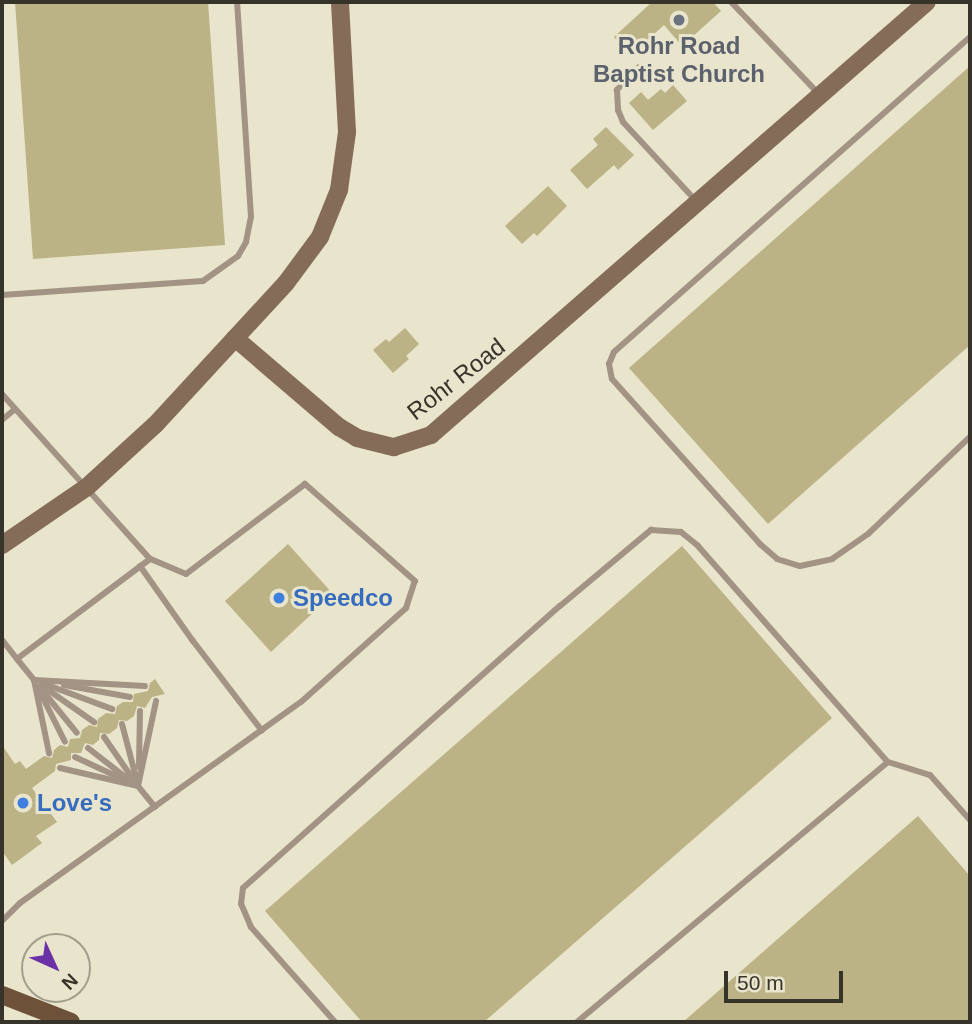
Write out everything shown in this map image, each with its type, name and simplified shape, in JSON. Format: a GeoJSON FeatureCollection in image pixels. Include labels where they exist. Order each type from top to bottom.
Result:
{"type":"FeatureCollection","features":[{"type":"Feature","properties":{"kind":"main road"},"geometry":{"type":"LineString","coordinates":[[2,995],[72,1022]]}},
{"type":"Feature","properties":{"kind":"street"},"geometry":{"type":"LineString","coordinates":[[2,545],[87,486],[155,425],[301,264],[334,209],[347,132],[340,2]]}},
{"type":"Feature","properties":{"kind":"street","name":"Rohr Road"},"geometry":{"type":"LineString","coordinates":[[234,338],[339,427],[357,438],[394,447],[414,443],[447,423],[927,2]]}},
{"type":"Feature","properties":{"kind":"lane"},"geometry":{"type":"LineString","coordinates":[[2,295],[203,281],[238,256],[246,242],[251,217],[237,2]]}},
{"type":"Feature","properties":{"kind":"lane"},"geometry":{"type":"LineString","coordinates":[[730,2],[820,95]]}},
{"type":"Feature","properties":{"kind":"lane"},"geometry":{"type":"LineString","coordinates":[[970,37],[614,352],[609,364],[612,379],[760,544],[777,559],[800,566],[832,559],[868,534],[970,437]]}},
{"type":"Feature","properties":{"kind":"lane"},"geometry":{"type":"LineString","coordinates":[[639,67],[617,90],[618,110],[623,122],[698,203]]}},
{"type":"Feature","properties":{"kind":"lane"},"geometry":{"type":"LineString","coordinates":[[2,394],[150,559],[186,574],[305,484],[415,581],[406,608],[310,694],[20,903],[2,921]]}},
{"type":"Feature","properties":{"kind":"lane"},"geometry":{"type":"LineString","coordinates":[[2,420],[16,409]]}},
{"type":"Feature","properties":{"kind":"lane"},"geometry":{"type":"LineString","coordinates":[[335,1022],[251,927],[241,904],[243,888],[560,606],[651,530],[681,531],[698,546],[888,762],[930,775],[970,820]]}},
{"type":"Feature","properties":{"kind":"lane"},"geometry":{"type":"LineString","coordinates":[[17,659],[150,559]]}},
{"type":"Feature","properties":{"kind":"lane"},"geometry":{"type":"LineString","coordinates":[[140,566],[192,641],[262,731]]}},
{"type":"Feature","properties":{"kind":"lane"},"geometry":{"type":"LineString","coordinates":[[2,640],[77,733]]}},
{"type":"Feature","properties":{"kind":"lane"},"geometry":{"type":"LineString","coordinates":[[34,680],[145,686]]}},
{"type":"Feature","properties":{"kind":"lane"},"geometry":{"type":"LineString","coordinates":[[34,680],[130,697]]}},
{"type":"Feature","properties":{"kind":"lane"},"geometry":{"type":"LineString","coordinates":[[34,680],[112,709]]}},
{"type":"Feature","properties":{"kind":"lane"},"geometry":{"type":"LineString","coordinates":[[34,680],[94,722]]}},
{"type":"Feature","properties":{"kind":"lane"},"geometry":{"type":"LineString","coordinates":[[34,680],[65,742]]}},
{"type":"Feature","properties":{"kind":"lane"},"geometry":{"type":"LineString","coordinates":[[34,680],[49,753]]}},
{"type":"Feature","properties":{"kind":"lane"},"geometry":{"type":"LineString","coordinates":[[138,786],[156,701]]}},
{"type":"Feature","properties":{"kind":"lane"},"geometry":{"type":"LineString","coordinates":[[138,786],[141,712]]}},
{"type":"Feature","properties":{"kind":"lane"},"geometry":{"type":"LineString","coordinates":[[122,724],[138,786]]}},
{"type":"Feature","properties":{"kind":"lane"},"geometry":{"type":"LineString","coordinates":[[104,737],[155,807]]}},
{"type":"Feature","properties":{"kind":"lane"},"geometry":{"type":"LineString","coordinates":[[88,748],[138,786]]}},
{"type":"Feature","properties":{"kind":"lane"},"geometry":{"type":"LineString","coordinates":[[75,757],[138,786]]}},
{"type":"Feature","properties":{"kind":"lane"},"geometry":{"type":"LineString","coordinates":[[577,1022],[888,762]]}},
{"type":"Feature","properties":{"kind":"lane"},"geometry":{"type":"LineString","coordinates":[[60,768],[138,786]]}},
{"type":"Feature","properties":{"kind":"building"},"geometry":{"type":"Polygon","coordinates":[[[15,2],[208,2],[225,245],[33,259],[15,2]]]}},
{"type":"Feature","properties":{"kind":"building"},"geometry":{"type":"Polygon","coordinates":[[[652,2],[713,2],[721,11],[682,46],[664,25],[631,55],[614,37],[652,2]]]}},
{"type":"Feature","properties":{"kind":"building"},"geometry":{"type":"Polygon","coordinates":[[[970,66],[970,345],[768,524],[629,368],[970,66]]]}},
{"type":"Feature","properties":{"kind":"building"},"geometry":{"type":"Polygon","coordinates":[[[673,85],[687,101],[653,130],[629,103],[641,92],[648,100],[661,89],[665,93],[673,85]]]}},
{"type":"Feature","properties":{"kind":"building"},"geometry":{"type":"Polygon","coordinates":[[[606,127],[634,155],[618,170],[614,165],[587,189],[570,170],[598,145],[593,139],[606,127]]]}},
{"type":"Feature","properties":{"kind":"building"},"geometry":{"type":"Polygon","coordinates":[[[548,186],[567,206],[537,236],[534,233],[522,244],[505,226],[548,186]]]}},
{"type":"Feature","properties":{"kind":"building"},"geometry":{"type":"Polygon","coordinates":[[[405,328],[419,344],[406,356],[409,359],[393,373],[373,350],[386,339],[389,342],[405,328]]]}},
{"type":"Feature","properties":{"kind":"building","name":"Speedco"},"geometry":{"type":"Polygon","coordinates":[[[288,544],[333,594],[271,652],[225,601],[288,544]]]}},
{"type":"Feature","properties":{"kind":"building"},"geometry":{"type":"Polygon","coordinates":[[[682,546],[832,718],[484,1022],[362,1022],[265,911],[682,546]]]}},
{"type":"Feature","properties":{"kind":"building","name":"Love's"},"geometry":{"type":"Polygon","coordinates":[[[155,679],[165,694],[152,697],[145,708],[137,706],[134,716],[127,721],[119,720],[117,728],[109,734],[100,733],[99,740],[93,745],[85,743],[81,753],[71,753],[71,760],[56,764],[55,771],[32,788],[57,822],[36,836],[42,843],[12,865],[2,851],[2,745],[15,764],[20,761],[26,769],[44,756],[52,758],[54,750],[60,745],[68,747],[70,739],[80,738],[82,730],[89,725],[97,727],[98,719],[106,713],[115,714],[117,706],[123,702],[133,702],[134,694],[148,691],[150,683],[155,679]]]}},
{"type":"Feature","properties":{"kind":"building"},"geometry":{"type":"Polygon","coordinates":[[[918,816],[970,876],[970,1022],[683,1022],[918,816]]]}},
{"type":"Feature","properties":{"kind":"place","name":"Rohr Road Baptist Church"},"geometry":{"type":"Point","coordinates":[679,20]}},
{"type":"Feature","properties":{"kind":"place","name":"Speedco"},"geometry":{"type":"Point","coordinates":[279,598]}},
{"type":"Feature","properties":{"kind":"place","name":"Love's"},"geometry":{"type":"Point","coordinates":[23,803]}}]}
